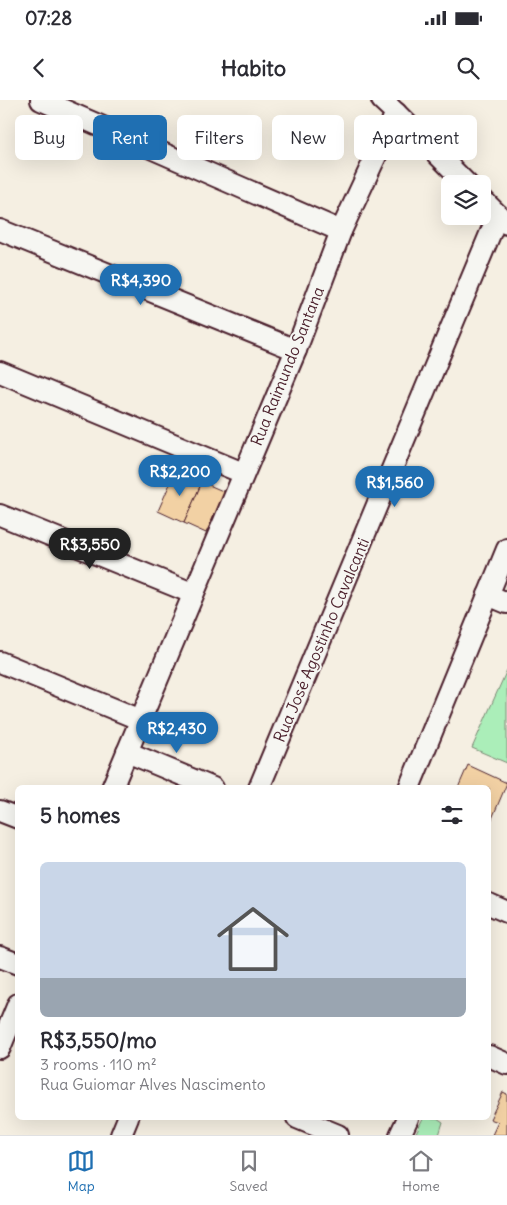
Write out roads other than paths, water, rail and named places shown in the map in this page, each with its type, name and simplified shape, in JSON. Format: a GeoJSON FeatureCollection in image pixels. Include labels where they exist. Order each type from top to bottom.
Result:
{"type":"FeatureCollection","features":[{"type":"Feature","properties":{"kind":"street"},"geometry":{"type":"LineString","coordinates":[[41,100],[341,231]]}},
{"type":"Feature","properties":{"kind":"street"},"geometry":{"type":"LineString","coordinates":[[389,106],[458,175]]}},
{"type":"Feature","properties":{"kind":"street","name":"Rua Raimundo Santana"},"geometry":{"type":"LineString","coordinates":[[113,785],[192,593],[296,350],[389,106]]}},
{"type":"Feature","properties":{"kind":"street"},"geometry":{"type":"LineString","coordinates":[[491,208],[503,219]]}},
{"type":"Feature","properties":{"kind":"street","name":"Rua José Agostinho Cavalcanti"},"geometry":{"type":"LineString","coordinates":[[260,785],[503,219]]}},
{"type":"Feature","properties":{"kind":"street"},"geometry":{"type":"LineString","coordinates":[[0,230],[296,350]]}},
{"type":"Feature","properties":{"kind":"street"},"geometry":{"type":"LineString","coordinates":[[0,372],[243,473]]}},
{"type":"Feature","properties":{"kind":"street"},"geometry":{"type":"LineString","coordinates":[[0,515],[192,593]]}},
{"type":"Feature","properties":{"kind":"street"},"geometry":{"type":"LineString","coordinates":[[410,785],[507,549]]}},
{"type":"Feature","properties":{"kind":"street"},"geometry":{"type":"LineString","coordinates":[[488,595],[507,603]]}},
{"type":"Feature","properties":{"kind":"street"},"geometry":{"type":"LineString","coordinates":[[0,662],[141,720]]}},
{"type":"Feature","properties":{"kind":"street"},"geometry":{"type":"LineString","coordinates":[[127,752],[206,785]]}},
{"type":"Feature","properties":{"kind":"street"},"geometry":{"type":"LineString","coordinates":[[0,810],[15,817]]}},
{"type":"Feature","properties":{"kind":"street"},"geometry":{"type":"LineString","coordinates":[[491,905],[507,912]]}},
{"type":"Feature","properties":{"kind":"street"},"geometry":{"type":"LineString","coordinates":[[0,957],[15,963]]}},
{"type":"Feature","properties":{"kind":"street"},"geometry":{"type":"LineString","coordinates":[[0,1048],[15,1011]]}},
{"type":"Feature","properties":{"kind":"street"},"geometry":{"type":"LineString","coordinates":[[491,1057],[507,1064]]}},
{"type":"Feature","properties":{"kind":"street"},"geometry":{"type":"LineString","coordinates":[[121,1135],[127,1120]]}},
{"type":"Feature","properties":{"kind":"street"},"geometry":{"type":"LineString","coordinates":[[302,1120],[338,1135]]}},
{"type":"Feature","properties":{"kind":"street"},"geometry":{"type":"LineString","coordinates":[[400,1135],[407,1120]]}}]}
